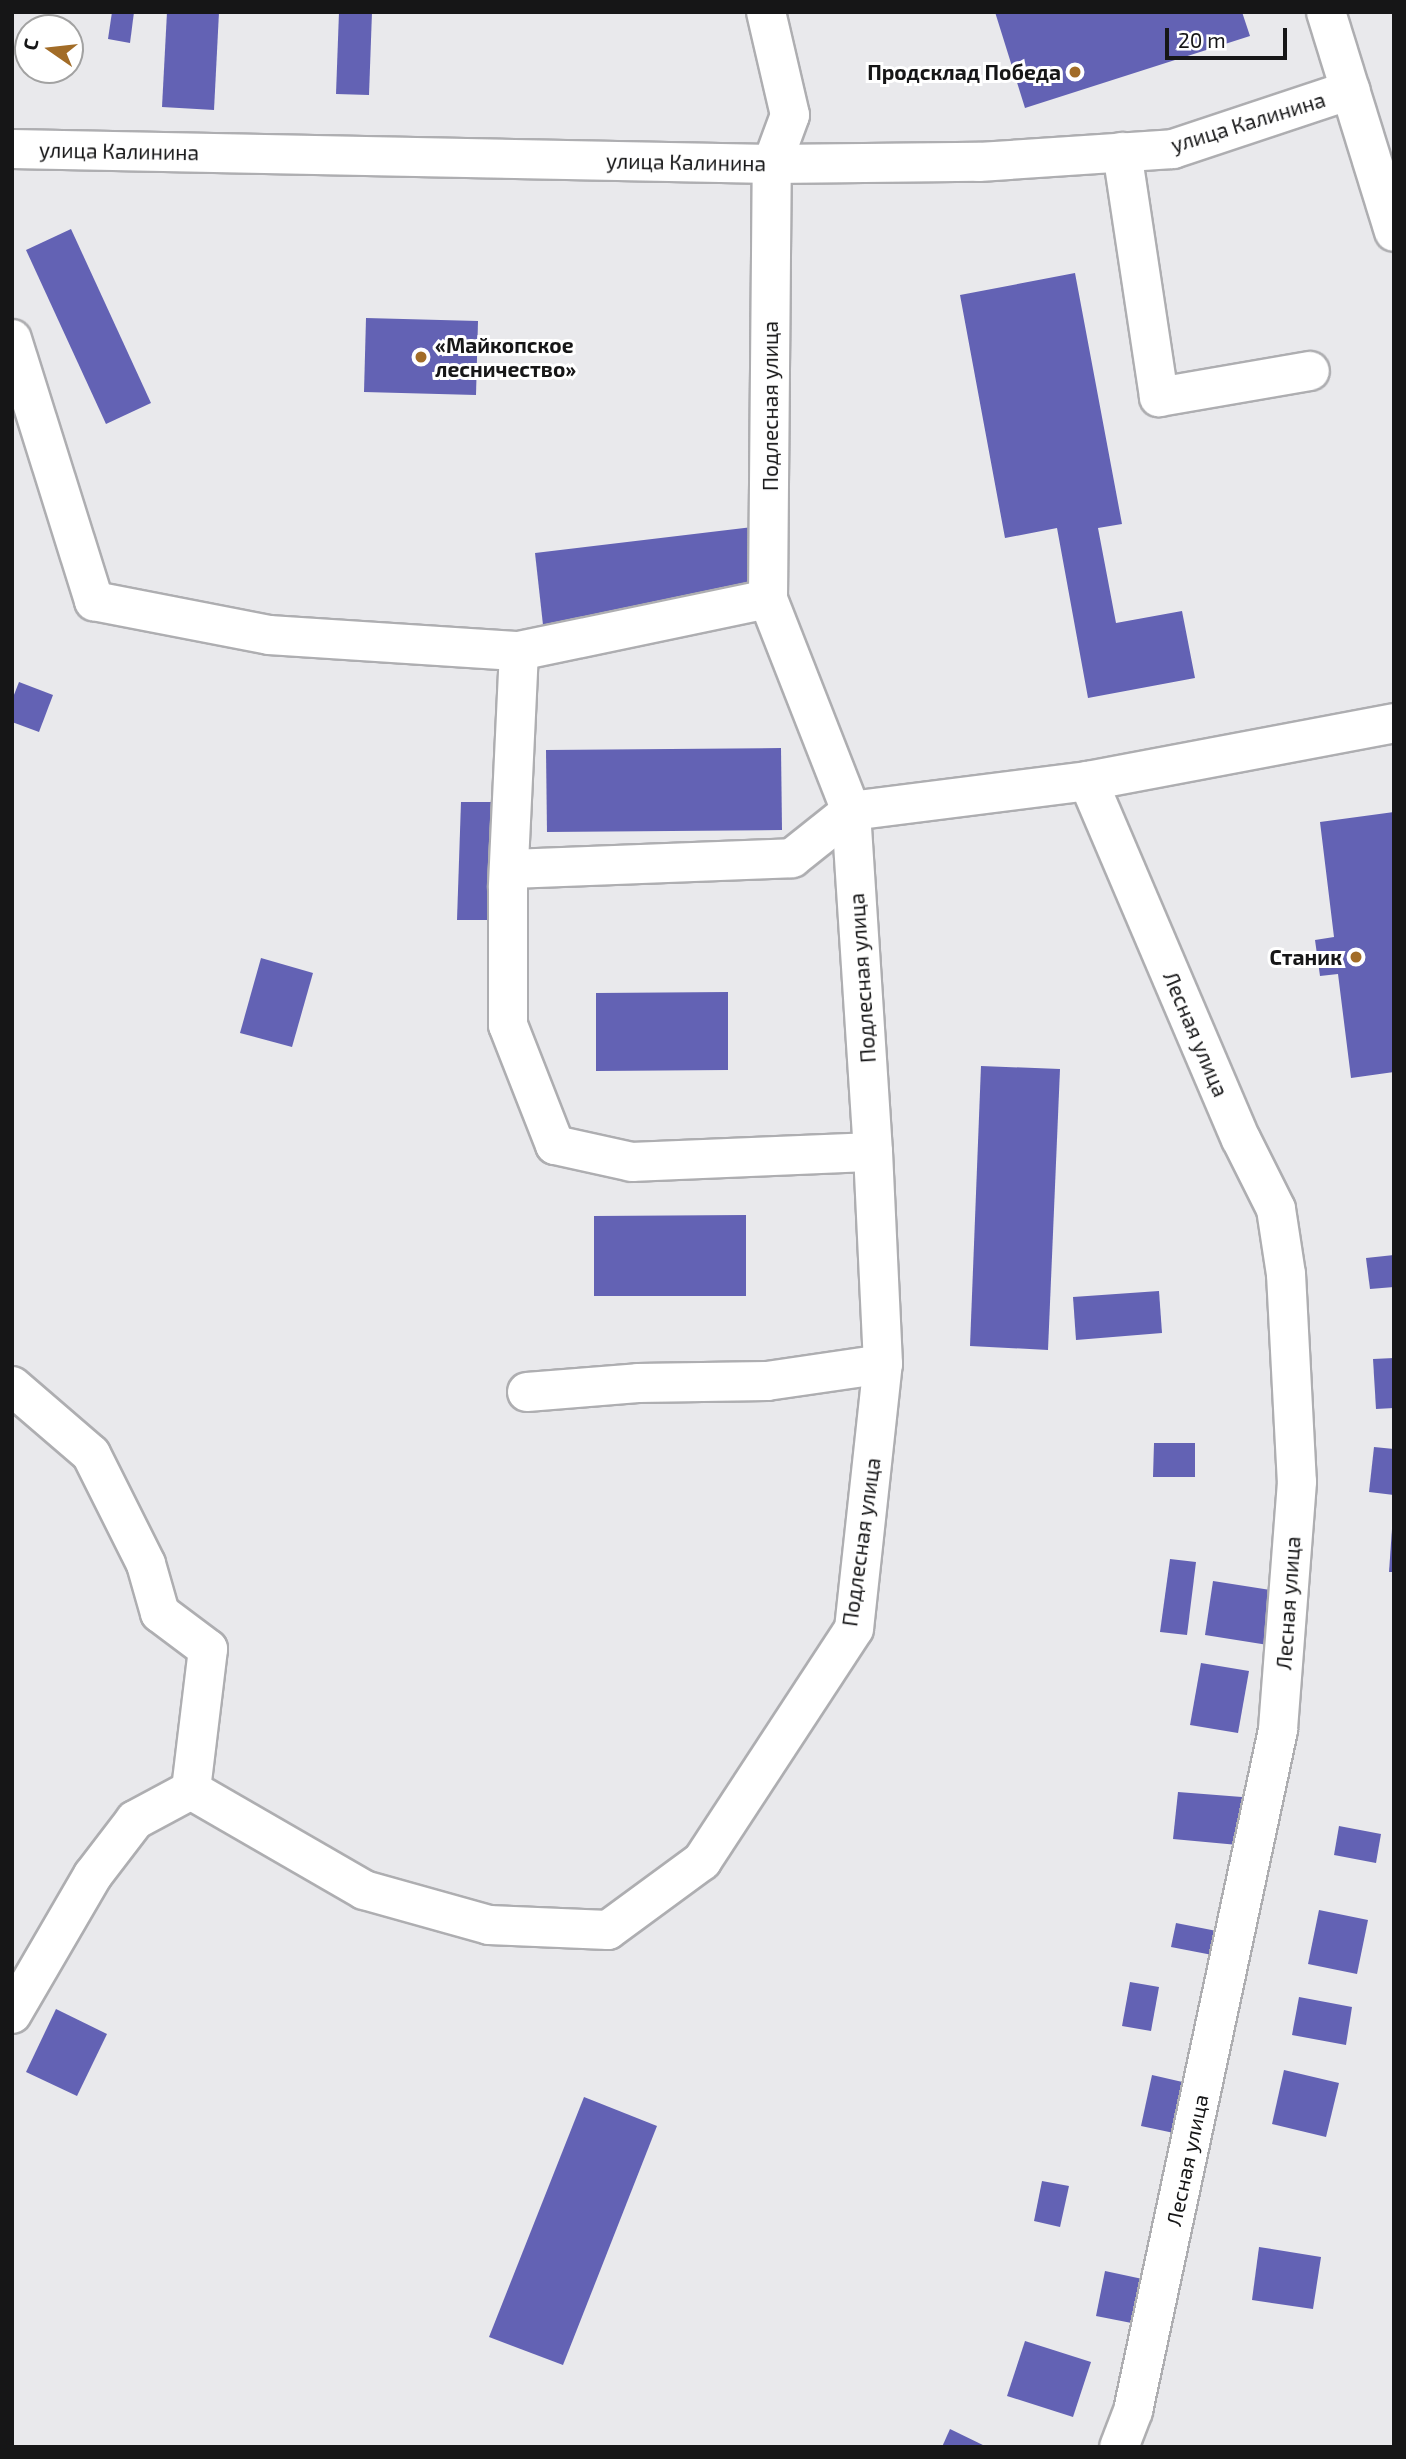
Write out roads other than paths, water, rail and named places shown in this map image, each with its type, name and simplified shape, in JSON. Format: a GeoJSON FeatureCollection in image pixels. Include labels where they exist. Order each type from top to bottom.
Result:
{"type":"FeatureCollection","features":[{"type":"Feature","properties":{"kind":"street","name":"Подлесная улица"},"geometry":{"type":"LineString","coordinates":[[191,1790],[364,1890],[489,1925],[608,1930],[702,1861],[854,1629],[883,1364],[873,1152],[851,811],[768,599],[772,164],[790,115],[766,12]]}},
{"type":"Feature","properties":{"kind":"street"},"geometry":{"type":"LineString","coordinates":[[1326,12],[1394,232]]}},
{"type":"Feature","properties":{"kind":"street","name":"улица Калинина"},"geometry":{"type":"LineString","coordinates":[[12,149],[772,164],[979,162],[1173,149],[1350,90]]}},
{"type":"Feature","properties":{"kind":"street"},"geometry":{"type":"LineString","coordinates":[[1122,152],[1160,397],[1310,371]]}},
{"type":"Feature","properties":{"kind":"street"},"geometry":{"type":"LineString","coordinates":[[12,339],[94,601],[269,635],[519,651],[768,599]]}},
{"type":"Feature","properties":{"kind":"street"},"geometry":{"type":"LineString","coordinates":[[519,651],[510,869],[508,1025],[555,1145],[632,1162],[873,1152]]}},
{"type":"Feature","properties":{"kind":"street"},"geometry":{"type":"LineString","coordinates":[[510,869],[792,858],[851,811],[1088,781],[1394,723]]}},
{"type":"Feature","properties":{"kind":"street","name":"Лесная улица"},"geometry":{"type":"LineString","coordinates":[[1088,781],[1241,1139],[1276,1209],[1286,1274],[1297,1482],[1278,1730],[1133,2411],[1119,2447]]}},
{"type":"Feature","properties":{"kind":"street"},"geometry":{"type":"LineString","coordinates":[[527,1392],[638,1383],[766,1381],[883,1364]]}},
{"type":"Feature","properties":{"kind":"street"},"geometry":{"type":"LineString","coordinates":[[12,1386],[91,1454],[146,1564],[160,1613],[208,1649],[191,1790],[135,1820],[93,1875],[12,2014]]}},
{"type":"Feature","properties":{"kind":"place","name":"Продсклад Победа"},"geometry":{"type":"Point","coordinates":[1075,72]}},
{"type":"Feature","properties":{"kind":"place","name":"«Майкопское лесничество»"},"geometry":{"type":"Point","coordinates":[421,357]}},
{"type":"Feature","properties":{"kind":"place","name":"Станик"},"geometry":{"type":"Point","coordinates":[1356,957]}}]}
